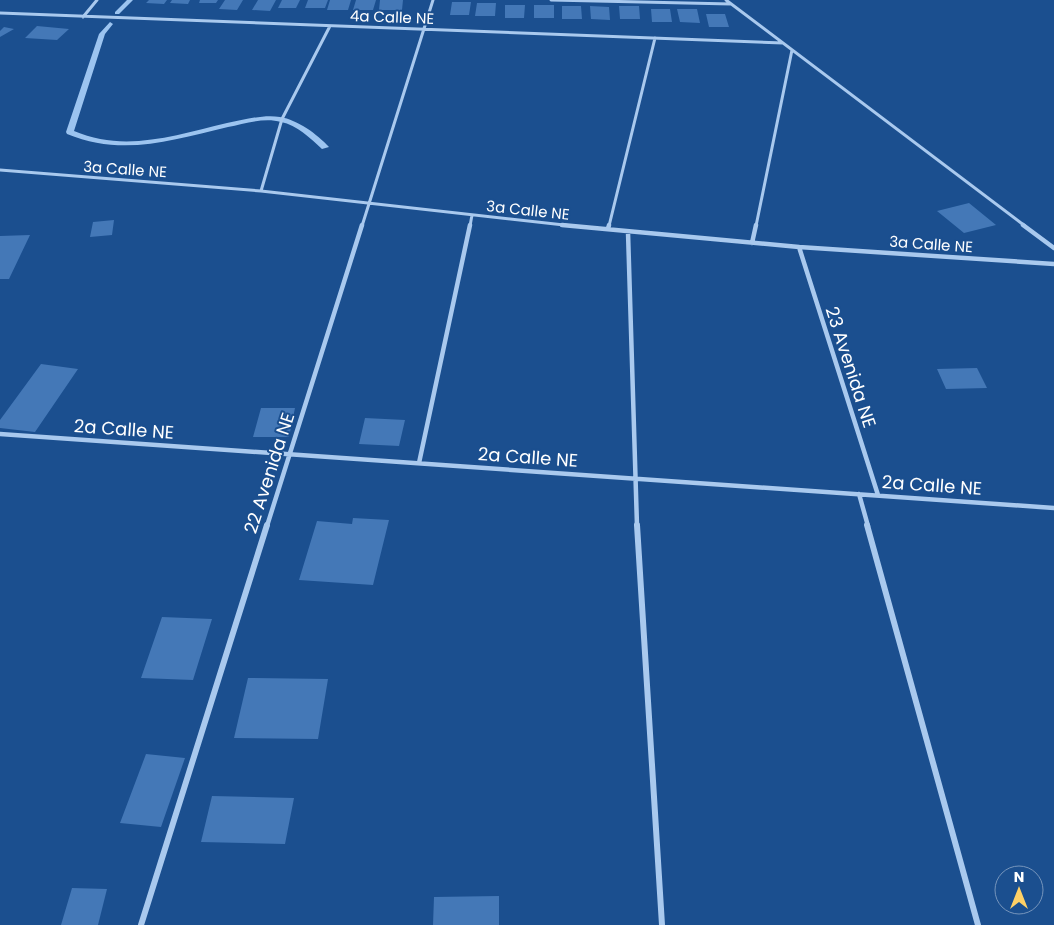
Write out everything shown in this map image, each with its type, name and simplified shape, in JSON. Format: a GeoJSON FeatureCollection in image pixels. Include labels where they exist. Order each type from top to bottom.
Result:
{"type":"FeatureCollection","features":[{"type":"Feature","properties":{"kind":"street"},"geometry":{"type":"LineString","coordinates":[[83,16],[97,0]]}},
{"type":"Feature","properties":{"kind":"street","name":"22 Avenida NE"},"geometry":{"type":"LineString","coordinates":[[141,925],[433,0]]}},
{"type":"Feature","properties":{"kind":"street"},"geometry":{"type":"LineString","coordinates":[[550,0],[732,4]]}},
{"type":"Feature","properties":{"kind":"street"},"geometry":{"type":"LineString","coordinates":[[726,0],[1054,248]]}},
{"type":"Feature","properties":{"kind":"street","name":"4a Calle NE"},"geometry":{"type":"LineString","coordinates":[[0,13],[783,43]]}},
{"type":"Feature","properties":{"kind":"street"},"geometry":{"type":"LineString","coordinates":[[261,191],[282,119],[330,26]]}},
{"type":"Feature","properties":{"kind":"street"},"geometry":{"type":"LineString","coordinates":[[608,229],[655,38]]}},
{"type":"Feature","properties":{"kind":"street"},"geometry":{"type":"LineString","coordinates":[[752,243],[792,50]]}},
{"type":"Feature","properties":{"kind":"street","name":"3a Calle NE"},"geometry":{"type":"LineString","coordinates":[[0,170],[261,191],[628,232],[798,247],[1054,264]]}},
{"type":"Feature","properties":{"kind":"street"},"geometry":{"type":"LineString","coordinates":[[419,463],[472,215]]}},
{"type":"Feature","properties":{"kind":"street"},"geometry":{"type":"LineString","coordinates":[[628,232],[634,478],[662,925]]}},
{"type":"Feature","properties":{"kind":"street","name":"23 Avenida NE"},"geometry":{"type":"LineString","coordinates":[[798,247],[878,495]]}},
{"type":"Feature","properties":{"kind":"street","name":"2a Calle NE"},"geometry":{"type":"LineString","coordinates":[[0,434],[1054,508]]}},
{"type":"Feature","properties":{"kind":"street"},"geometry":{"type":"LineString","coordinates":[[859,494],[978,925]]}},
{"type":"Feature","properties":{"kind":"building"},"geometry":{"type":"Polygon","coordinates":[[[149,0],[167,0],[164,4],[146,3],[149,0]]]}},
{"type":"Feature","properties":{"kind":"building"},"geometry":{"type":"Polygon","coordinates":[[[172,0],[190,0],[188,4],[170,3],[172,0]]]}},
{"type":"Feature","properties":{"kind":"building"},"geometry":{"type":"Polygon","coordinates":[[[200,0],[218,0],[216,3],[199,3],[200,0]]]}},
{"type":"Feature","properties":{"kind":"building"},"geometry":{"type":"Polygon","coordinates":[[[225,0],[243,0],[237,10],[219,9],[225,0]]]}},
{"type":"Feature","properties":{"kind":"building"},"geometry":{"type":"Polygon","coordinates":[[[258,0],[276,0],[270,11],[252,10],[258,0]]]}},
{"type":"Feature","properties":{"kind":"building"},"geometry":{"type":"Polygon","coordinates":[[[282,0],[300,0],[296,8],[278,8],[282,0]]]}},
{"type":"Feature","properties":{"kind":"building"},"geometry":{"type":"Polygon","coordinates":[[[308,0],[328,0],[325,8],[305,8],[308,0]]]}},
{"type":"Feature","properties":{"kind":"building"},"geometry":{"type":"Polygon","coordinates":[[[330,0],[351,0],[348,10],[327,10],[330,0]]]}},
{"type":"Feature","properties":{"kind":"building"},"geometry":{"type":"Polygon","coordinates":[[[356,0],[376,0],[373,10],[353,10],[356,0]]]}},
{"type":"Feature","properties":{"kind":"building"},"geometry":{"type":"Polygon","coordinates":[[[380,0],[403,0],[402,10],[379,10],[380,0]]]}},
{"type":"Feature","properties":{"kind":"building"},"geometry":{"type":"Polygon","coordinates":[[[452,2],[471,2],[469,15],[450,15],[452,2]]]}},
{"type":"Feature","properties":{"kind":"building"},"geometry":{"type":"Polygon","coordinates":[[[477,3],[496,3],[495,16],[475,16],[477,3]]]}},
{"type":"Feature","properties":{"kind":"building"},"geometry":{"type":"Polygon","coordinates":[[[505,5],[525,5],[524,18],[505,18],[505,5]]]}},
{"type":"Feature","properties":{"kind":"building"},"geometry":{"type":"Polygon","coordinates":[[[534,5],[554,5],[554,18],[534,18],[534,5]]]}},
{"type":"Feature","properties":{"kind":"building"},"geometry":{"type":"Polygon","coordinates":[[[562,6],[581,6],[582,19],[562,19],[562,6]]]}},
{"type":"Feature","properties":{"kind":"building"},"geometry":{"type":"Polygon","coordinates":[[[590,6],[609,7],[610,20],[591,19],[590,6]]]}},
{"type":"Feature","properties":{"kind":"building"},"geometry":{"type":"Polygon","coordinates":[[[619,6],[639,6],[640,19],[620,19],[619,6]]]}},
{"type":"Feature","properties":{"kind":"building"},"geometry":{"type":"Polygon","coordinates":[[[651,9],[670,9],[672,22],[652,22],[651,9]]]}},
{"type":"Feature","properties":{"kind":"building"},"geometry":{"type":"Polygon","coordinates":[[[677,9],[697,9],[700,23],[680,22],[677,9]]]}},
{"type":"Feature","properties":{"kind":"building"},"geometry":{"type":"Polygon","coordinates":[[[706,14],[725,14],[729,27],[709,27],[706,14]]]}},
{"type":"Feature","properties":{"kind":"building"},"geometry":{"type":"Polygon","coordinates":[[[37,26],[69,29],[57,40],[25,38],[37,26]]]}},
{"type":"Feature","properties":{"kind":"building"},"geometry":{"type":"Polygon","coordinates":[[[4,27],[14,29],[0,37],[0,31],[4,27]]]}},
{"type":"Feature","properties":{"kind":"building"},"geometry":{"type":"Polygon","coordinates":[[[969,203],[996,225],[964,233],[937,211],[969,203]]]}},
{"type":"Feature","properties":{"kind":"building"},"geometry":{"type":"Polygon","coordinates":[[[114,220],[112,235],[90,237],[93,222],[114,220]]]}},
{"type":"Feature","properties":{"kind":"building"},"geometry":{"type":"Polygon","coordinates":[[[30,235],[9,279],[0,279],[0,236],[30,235]]]}},
{"type":"Feature","properties":{"kind":"building"},"geometry":{"type":"Polygon","coordinates":[[[41,364],[78,369],[35,432],[0,428],[0,420],[41,364]]]}},
{"type":"Feature","properties":{"kind":"building"},"geometry":{"type":"Polygon","coordinates":[[[977,368],[987,388],[946,389],[937,369],[977,368]]]}},
{"type":"Feature","properties":{"kind":"building"},"geometry":{"type":"Polygon","coordinates":[[[261,408],[295,408],[289,437],[253,437],[261,408]]]}},
{"type":"Feature","properties":{"kind":"building"},"geometry":{"type":"Polygon","coordinates":[[[365,418],[405,420],[399,446],[359,444],[365,418]]]}},
{"type":"Feature","properties":{"kind":"building"},"geometry":{"type":"Polygon","coordinates":[[[353,518],[389,520],[373,585],[299,580],[317,521],[352,524],[353,518]]]}},
{"type":"Feature","properties":{"kind":"building"},"geometry":{"type":"Polygon","coordinates":[[[162,617],[212,619],[193,680],[141,678],[162,617]]]}},
{"type":"Feature","properties":{"kind":"building"},"geometry":{"type":"Polygon","coordinates":[[[248,678],[328,679],[318,739],[234,738],[248,678]]]}},
{"type":"Feature","properties":{"kind":"building"},"geometry":{"type":"Polygon","coordinates":[[[146,754],[185,758],[161,827],[120,823],[146,754]]]}},
{"type":"Feature","properties":{"kind":"building"},"geometry":{"type":"Polygon","coordinates":[[[212,796],[294,798],[285,844],[201,842],[212,796]]]}},
{"type":"Feature","properties":{"kind":"building"},"geometry":{"type":"Polygon","coordinates":[[[72,888],[107,889],[98,925],[61,925],[72,888]]]}},
{"type":"Feature","properties":{"kind":"building"},"geometry":{"type":"Polygon","coordinates":[[[499,896],[499,925],[433,925],[434,897],[499,896]]]}},
{"type":"Feature","properties":{"kind":"waterway"},"geometry":{"type":"LineString","coordinates":[[117,13],[130,0]]}},
{"type":"Feature","properties":{"kind":"waterway"},"geometry":{"type":"LineString","coordinates":[[110,24],[102,34],[70,132],[88,140],[108,144],[129,144],[173,138],[259,119],[278,119],[296,125],[325,147]]}}]}
